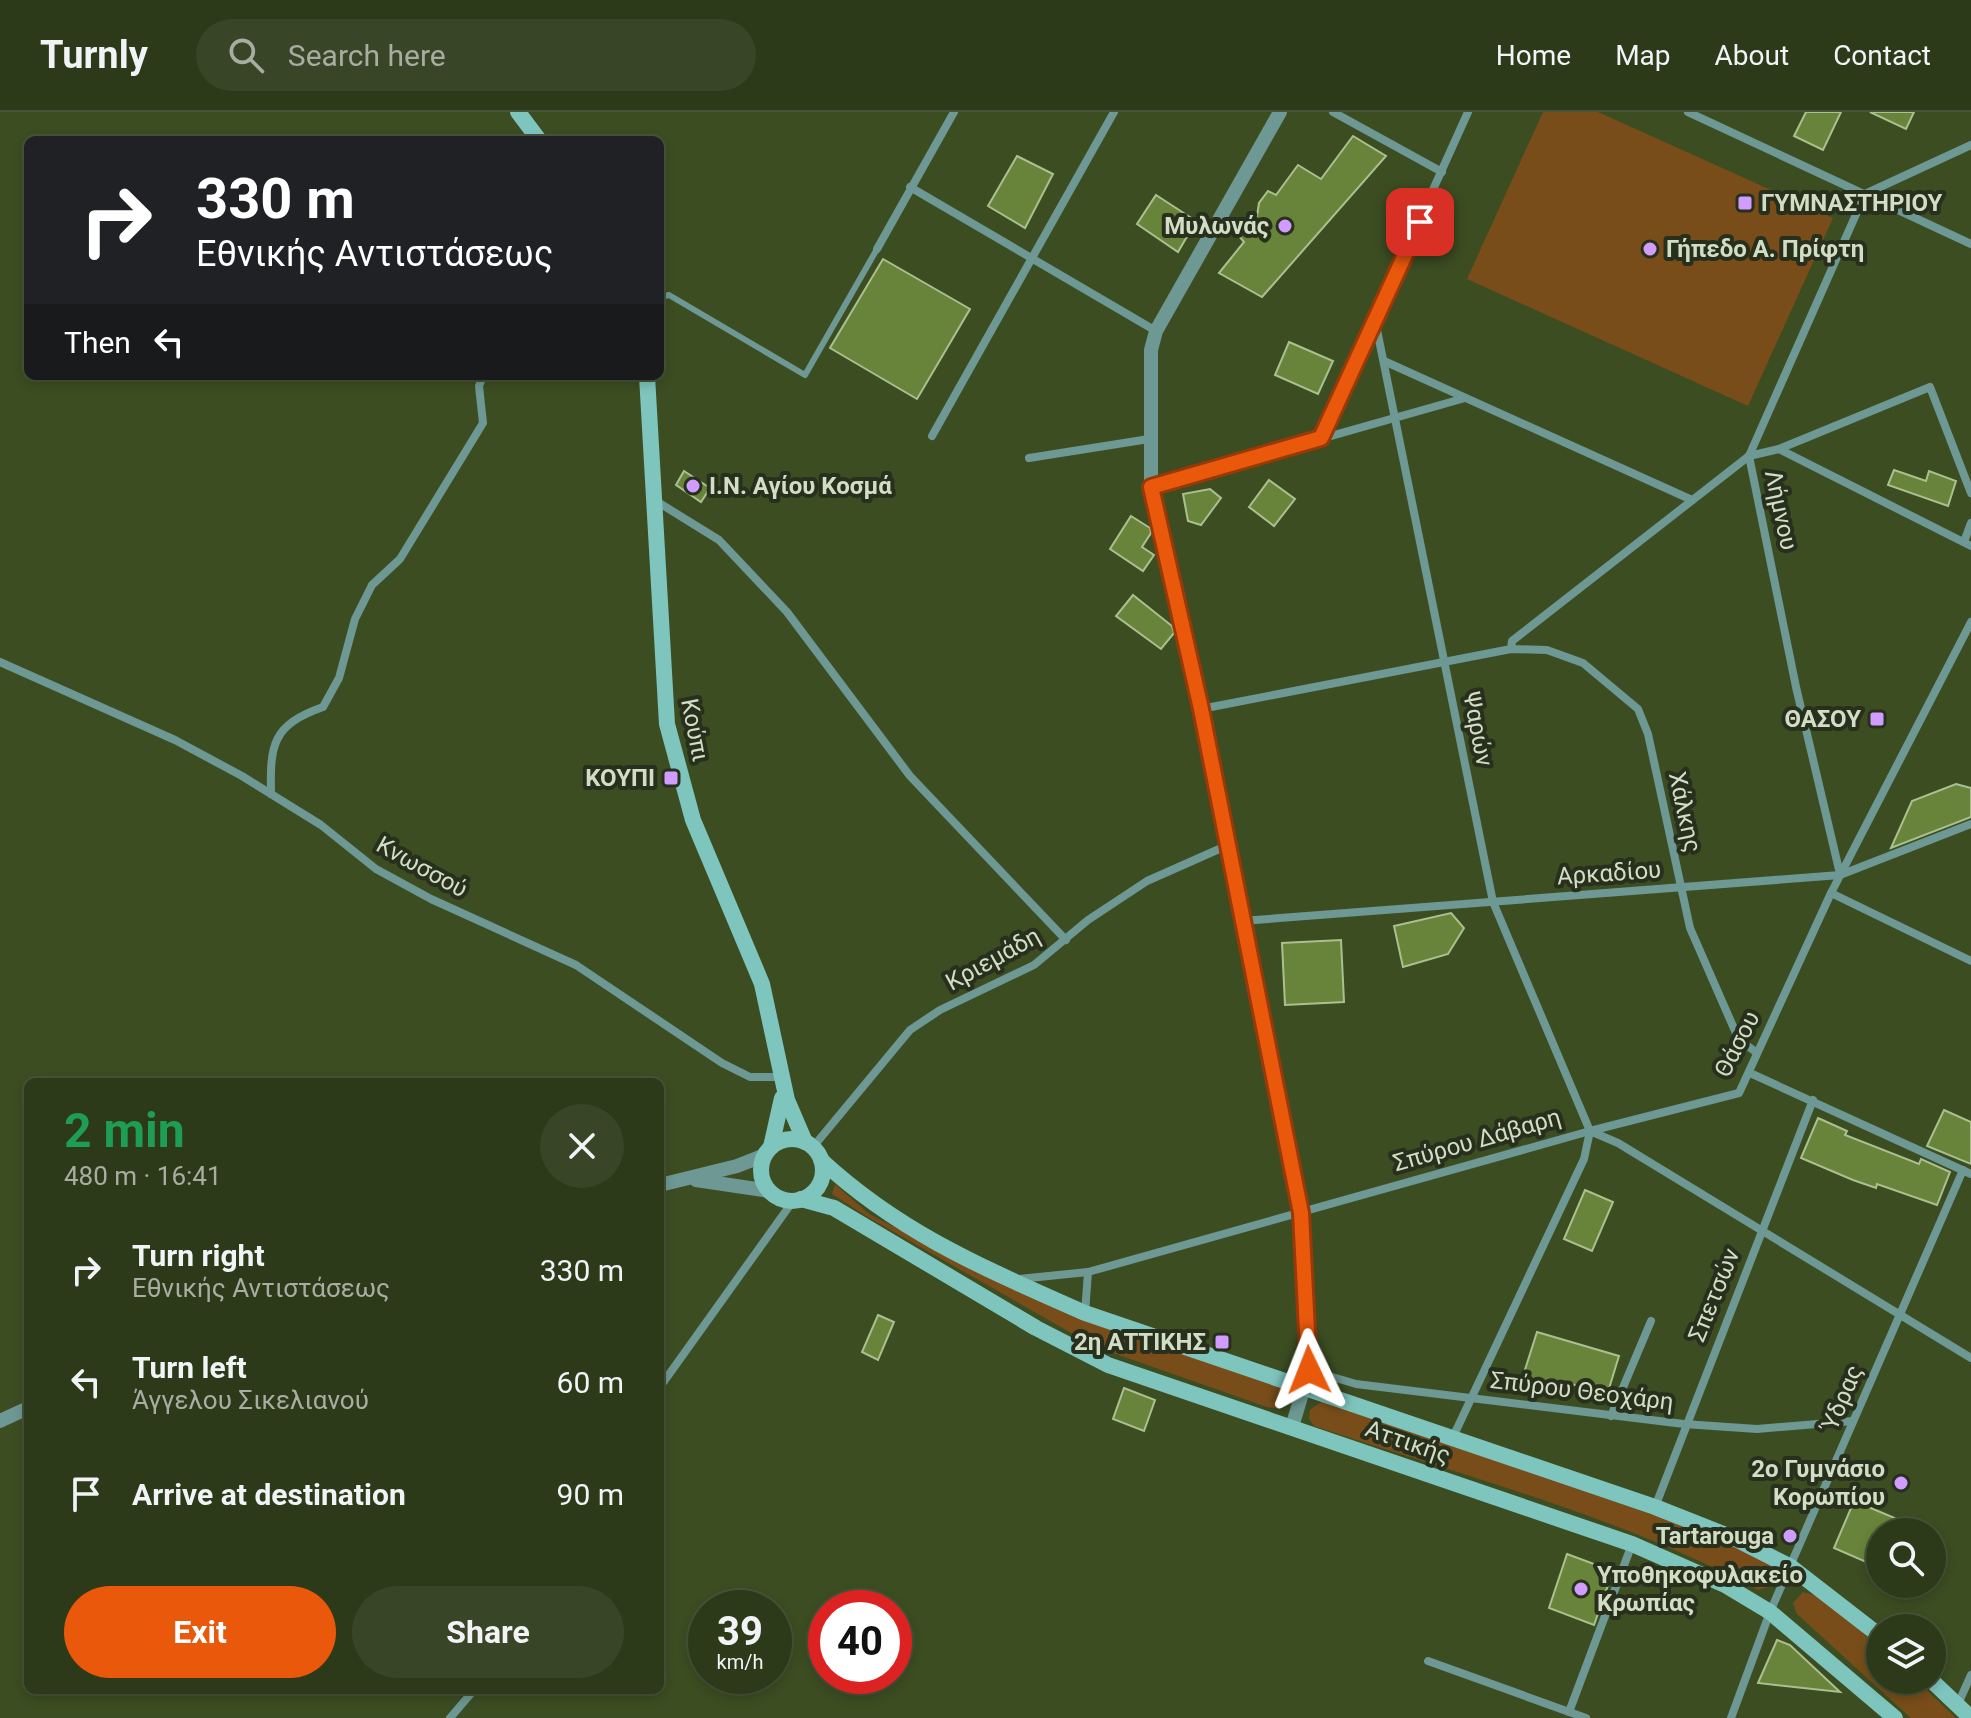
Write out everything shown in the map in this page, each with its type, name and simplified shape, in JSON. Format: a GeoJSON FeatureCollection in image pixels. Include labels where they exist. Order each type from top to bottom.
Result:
{"type":"FeatureCollection","features":[{"type":"Feature","properties":{"kind":"main road"},"geometry":{"type":"LineString","coordinates":[[518,112],[536,136]]}},
{"type":"Feature","properties":{"kind":"main road","name":"Κούπι"},"geometry":{"type":"LineString","coordinates":[[647,380],[656,501],[663,687],[674,758],[693,820],[762,984],[781,1077]]}},
{"type":"Feature","properties":{"kind":"main road"},"geometry":{"type":"LineString","coordinates":[[781,1077],[792,1118],[813,1150],[820,1184],[797,1200],[770,1191],[761,1173],[780,1118],[781,1077]]}},
{"type":"Feature","properties":{"kind":"main road"},"geometry":{"type":"LineString","coordinates":[[768,1151],[787,1139],[813,1150]]}},
{"type":"Feature","properties":{"kind":"main road","name":"Αττικής"},"geometry":{"type":"LineString","coordinates":[[813,1150],[887,1215],[921,1236],[1010,1280],[1085,1313],[1307,1379],[1453,1437],[1655,1507],[1736,1539],[1791,1567],[1866,1625]]}},
{"type":"Feature","properties":{"kind":"main road","name":"Αττικής"},"geometry":{"type":"LineString","coordinates":[[797,1200],[834,1208],[1036,1328],[1108,1365],[1632,1544],[1725,1585],[1770,1612],[1895,1718]]}},
{"type":"Feature","properties":{"kind":"main road"},"geometry":{"type":"LineString","coordinates":[[1946,1693],[1971,1718]]}},
{"type":"Feature","properties":{"kind":"street"},"geometry":{"type":"LineString","coordinates":[[877,249],[954,112]]}},
{"type":"Feature","properties":{"kind":"street"},"geometry":{"type":"LineString","coordinates":[[932,436],[1114,112]]}},
{"type":"Feature","properties":{"kind":"street"},"geometry":{"type":"LineString","coordinates":[[1280,112],[1156,331],[1151,350],[1149,439],[1151,487],[1201,709],[1301,1213],[1307,1379],[1292,1427]]}},
{"type":"Feature","properties":{"kind":"street"},"geometry":{"type":"LineString","coordinates":[[1333,112],[1442,172]]}},
{"type":"Feature","properties":{"kind":"street"},"geometry":{"type":"LineString","coordinates":[[1321,438],[1468,112]]}},
{"type":"Feature","properties":{"kind":"street"},"geometry":{"type":"LineString","coordinates":[[1688,112],[1971,244]]}},
{"type":"Feature","properties":{"kind":"street"},"geometry":{"type":"LineString","coordinates":[[1705,120],[1713,112]]}},
{"type":"Feature","properties":{"kind":"street"},"geometry":{"type":"LineString","coordinates":[[1749,456],[1865,194],[1971,145]]}},
{"type":"Feature","properties":{"kind":"street"},"geometry":{"type":"LineString","coordinates":[[910,187],[1156,331]]}},
{"type":"Feature","properties":{"kind":"street","name":"Ψαρών"},"geometry":{"type":"LineString","coordinates":[[1375,320],[1493,902],[1590,1131]]}},
{"type":"Feature","properties":{"kind":"street"},"geometry":{"type":"LineString","coordinates":[[1384,361],[1692,500]]}},
{"type":"Feature","properties":{"kind":"street"},"geometry":{"type":"LineString","coordinates":[[271,794],[270,760],[274,739],[299,716],[323,707],[339,678],[355,619],[372,585],[400,559],[483,423],[479,386],[481,380]]}},
{"type":"Feature","properties":{"kind":"street","name":"Λήμνου"},"geometry":{"type":"LineString","coordinates":[[1511,649],[1512,641],[1749,456],[1779,449],[1930,387],[1971,493]]}},
{"type":"Feature","properties":{"kind":"street"},"geometry":{"type":"LineString","coordinates":[[1151,487],[1465,398]]}},
{"type":"Feature","properties":{"kind":"street"},"geometry":{"type":"LineString","coordinates":[[1029,458],[1149,439]]}},
{"type":"Feature","properties":{"kind":"street"},"geometry":{"type":"LineString","coordinates":[[1779,449],[1968,544],[1971,523]]}},
{"type":"Feature","properties":{"kind":"street","name":"Λήμνου"},"geometry":{"type":"LineString","coordinates":[[1749,456],[1796,687],[1840,875]]}},
{"type":"Feature","properties":{"kind":"street"},"geometry":{"type":"LineString","coordinates":[[656,501],[719,540],[787,612],[910,776],[1066,940]]}},
{"type":"Feature","properties":{"kind":"street","name":"Θάσου"},"geometry":{"type":"LineString","coordinates":[[1590,1131],[1739,1093],[1831,893],[1971,622]]}},
{"type":"Feature","properties":{"kind":"street","name":"Χάλκης"},"geometry":{"type":"LineString","coordinates":[[1201,709],[1445,665],[1511,649],[1547,650],[1583,663],[1638,709],[1648,734],[1690,928],[1739,1040],[1756,1052]]}},
{"type":"Feature","properties":{"kind":"street","name":"Κνωσσού"},"geometry":{"type":"LineString","coordinates":[[0,662],[175,740],[321,825],[376,869],[431,899],[576,965],[722,1063],[750,1077],[781,1077]]}},
{"type":"Feature","properties":{"kind":"street","name":"Αρκαδίου"},"geometry":{"type":"LineString","coordinates":[[1241,921],[1840,875],[1971,824]]}},
{"type":"Feature","properties":{"kind":"street","name":"Κριεμάδη"},"geometry":{"type":"LineString","coordinates":[[813,1150],[910,1030],[940,1010],[1034,965],[1088,920],[1147,881],[1226,846]]}},
{"type":"Feature","properties":{"kind":"street"},"geometry":{"type":"LineString","coordinates":[[1831,893],[1971,961]]}},
{"type":"Feature","properties":{"kind":"street"},"geometry":{"type":"LineString","coordinates":[[1750,1073],[1967,1172]]}},
{"type":"Feature","properties":{"kind":"street","name":"Σπετσών"},"geometry":{"type":"LineString","coordinates":[[1655,1507],[1684,1424],[1813,1100]]}},
{"type":"Feature","properties":{"kind":"street"},"geometry":{"type":"LineString","coordinates":[[1453,1437],[1584,1159],[1590,1131]]}},
{"type":"Feature","properties":{"kind":"street","name":"Σπύρου Δάβαρη"},"geometry":{"type":"LineString","coordinates":[[1010,1280],[1088,1272],[1590,1131],[1618,1143],[1971,1358]]}},
{"type":"Feature","properties":{"kind":"street"},"geometry":{"type":"LineString","coordinates":[[664,1184],[737,1166],[768,1151]]}},
{"type":"Feature","properties":{"kind":"street","name":"Ύδρας"},"geometry":{"type":"LineString","coordinates":[[1731,1718],[1770,1612],[1899,1315],[1967,1172]]}},
{"type":"Feature","properties":{"kind":"street"},"geometry":{"type":"LineString","coordinates":[[664,1184],[698,1180],[770,1191]]}},
{"type":"Feature","properties":{"kind":"street"},"geometry":{"type":"LineString","coordinates":[[664,1382],[797,1200]]}},
{"type":"Feature","properties":{"kind":"street"},"geometry":{"type":"LineString","coordinates":[[1085,1313],[1088,1272]]}},
{"type":"Feature","properties":{"kind":"street","name":"Σπετσών"},"geometry":{"type":"LineString","coordinates":[[1611,1416],[1651,1321]]}},
{"type":"Feature","properties":{"kind":"street","name":"Σπύρου Θεοχάρη"},"geometry":{"type":"LineString","coordinates":[[1307,1379],[1684,1424],[1757,1429],[1853,1421]]}},
{"type":"Feature","properties":{"kind":"street"},"geometry":{"type":"LineString","coordinates":[[0,1421],[24,1410]]}},
{"type":"Feature","properties":{"kind":"street"},"geometry":{"type":"LineString","coordinates":[[1569,1712],[1632,1544]]}},
{"type":"Feature","properties":{"kind":"street"},"geometry":{"type":"LineString","coordinates":[[1428,1661],[1586,1718]]}},
{"type":"Feature","properties":{"kind":"street"},"geometry":{"type":"LineString","coordinates":[[1958,1704],[1971,1675]]}},
{"type":"Feature","properties":{"kind":"street"},"geometry":{"type":"LineString","coordinates":[[450,1718],[471,1694]]}},
{"type":"Feature","properties":{"kind":"lane"},"geometry":{"type":"LineString","coordinates":[[664,296],[669,295],[805,375],[877,249]]}},
{"type":"Feature","properties":{"kind":"shaded area","name":"Γήπεδο Α. Πρίφτη"},"geometry":{"type":"Polygon","coordinates":[[[1543,112],[1598,112],[1833,218],[1748,406],[1467,279],[1543,112]]]}},
{"type":"Feature","properties":{"kind":"shaded area"},"geometry":{"type":"Polygon","coordinates":[[[835,1184],[869,1214],[984,1273],[1282,1388],[1280,1403],[1275,1408],[1267,1407],[1096,1347],[866,1216],[832,1194],[835,1184]]]}},
{"type":"Feature","properties":{"kind":"shaded area"},"geometry":{"type":"Polygon","coordinates":[[[1322,1401],[1727,1540],[1777,1567],[1769,1587],[1758,1590],[1651,1540],[1596,1519],[1314,1426],[1309,1418],[1310,1410],[1322,1401]]]}},
{"type":"Feature","properties":{"kind":"shaded area"},"geometry":{"type":"Polygon","coordinates":[[[1803,1592],[1821,1597],[1866,1636],[1866,1677],[1797,1614],[1793,1603],[1803,1592]]]}},
{"type":"Feature","properties":{"kind":"shaded area"},"geometry":{"type":"Polygon","coordinates":[[[1885,1694],[1931,1694],[1956,1718],[1911,1718],[1885,1694]]]}},
{"type":"Feature","properties":{"kind":"building"},"geometry":{"type":"Polygon","coordinates":[[[1806,112],[1841,112],[1823,150],[1794,136],[1806,112]]]}},
{"type":"Feature","properties":{"kind":"building"},"geometry":{"type":"Polygon","coordinates":[[[1870,112],[1914,112],[1906,129],[1870,112]]]}},
{"type":"Feature","properties":{"kind":"building","name":"Μυλωνάς"},"geometry":{"type":"Polygon","coordinates":[[[1353,136],[1386,156],[1262,297],[1219,273],[1244,242],[1239,236],[1257,216],[1259,203],[1268,191],[1276,195],[1298,165],[1321,179],[1353,136]]]}},
{"type":"Feature","properties":{"kind":"building"},"geometry":{"type":"Polygon","coordinates":[[[1017,156],[1053,174],[1025,228],[988,206],[1017,156]]]}},
{"type":"Feature","properties":{"kind":"building"},"geometry":{"type":"Polygon","coordinates":[[[1156,195],[1196,221],[1178,252],[1137,224],[1156,195]]]}},
{"type":"Feature","properties":{"kind":"building"},"geometry":{"type":"Polygon","coordinates":[[[883,259],[970,309],[917,399],[830,348],[883,259]]]}},
{"type":"Feature","properties":{"kind":"building"},"geometry":{"type":"Polygon","coordinates":[[[1289,342],[1333,361],[1318,394],[1275,375],[1289,342]]]}},
{"type":"Feature","properties":{"kind":"building"},"geometry":{"type":"Polygon","coordinates":[[[1894,470],[1926,481],[1929,471],[1956,481],[1948,506],[1888,485],[1894,470]]]}},
{"type":"Feature","properties":{"kind":"building","name":"Ι.Ν. Αγίου Κοσμά"},"geometry":{"type":"Polygon","coordinates":[[[684,471],[710,488],[701,502],[676,485],[684,471]]]}},
{"type":"Feature","properties":{"kind":"building"},"geometry":{"type":"Polygon","coordinates":[[[1269,480],[1295,499],[1274,526],[1249,507],[1269,480]]]}},
{"type":"Feature","properties":{"kind":"building"},"geometry":{"type":"Polygon","coordinates":[[[1210,489],[1221,498],[1201,525],[1188,521],[1183,494],[1210,489]]]}},
{"type":"Feature","properties":{"kind":"building"},"geometry":{"type":"Polygon","coordinates":[[[1131,516],[1150,528],[1151,533],[1142,547],[1154,555],[1143,571],[1110,549],[1131,516]]]}},
{"type":"Feature","properties":{"kind":"building"},"geometry":{"type":"Polygon","coordinates":[[[1133,595],[1172,626],[1174,633],[1161,649],[1116,616],[1133,595]]]}},
{"type":"Feature","properties":{"kind":"building"},"geometry":{"type":"Polygon","coordinates":[[[1956,784],[1971,788],[1971,817],[1891,848],[1912,801],[1956,784]]]}},
{"type":"Feature","properties":{"kind":"building"},"geometry":{"type":"Polygon","coordinates":[[[1451,913],[1464,928],[1448,954],[1403,967],[1394,926],[1451,913]]]}},
{"type":"Feature","properties":{"kind":"building"},"geometry":{"type":"Polygon","coordinates":[[[1341,940],[1344,1002],[1285,1005],[1282,943],[1341,940]]]}},
{"type":"Feature","properties":{"kind":"building"},"geometry":{"type":"Polygon","coordinates":[[[1944,1110],[1971,1122],[1971,1164],[1927,1146],[1944,1110]]]}},
{"type":"Feature","properties":{"kind":"building"},"geometry":{"type":"Polygon","coordinates":[[[1818,1118],[1847,1131],[1845,1135],[1919,1164],[1921,1159],[1950,1172],[1937,1205],[1877,1184],[1876,1188],[1801,1158],[1818,1118]]]}},
{"type":"Feature","properties":{"kind":"building"},"geometry":{"type":"Polygon","coordinates":[[[1585,1190],[1613,1202],[1592,1251],[1564,1239],[1585,1190]]]}},
{"type":"Feature","properties":{"kind":"building"},"geometry":{"type":"Polygon","coordinates":[[[878,1315],[894,1322],[878,1360],[862,1352],[878,1315]]]}},
{"type":"Feature","properties":{"kind":"building"},"geometry":{"type":"Polygon","coordinates":[[[1537,1332],[1619,1356],[1607,1395],[1565,1382],[1562,1391],[1522,1379],[1537,1332]]]}},
{"type":"Feature","properties":{"kind":"building"},"geometry":{"type":"Polygon","coordinates":[[[1124,1388],[1155,1400],[1144,1431],[1113,1419],[1124,1388]]]}},
{"type":"Feature","properties":{"kind":"building"},"geometry":{"type":"Polygon","coordinates":[[[1854,1501],[1895,1518],[1866,1518],[1866,1562],[1834,1548],[1854,1501]]]}},
{"type":"Feature","properties":{"kind":"building","name":"Υποθηκοφυλακείο Κρωπίας"},"geometry":{"type":"Polygon","coordinates":[[[1567,1554],[1613,1571],[1594,1625],[1549,1608],[1567,1554]]]}},
{"type":"Feature","properties":{"kind":"building"},"geometry":{"type":"Polygon","coordinates":[[[1777,1640],[1790,1645],[1840,1692],[1758,1683],[1777,1640]]]}},
{"type":"Feature","properties":{"kind":"place","name":"ΓΥΜΝΑΣΤΗΡΙΟΥ"},"geometry":{"type":"Point","coordinates":[1745,203]}},
{"type":"Feature","properties":{"kind":"place","name":"Μυλωνάς"},"geometry":{"type":"Point","coordinates":[1285,226]}},
{"type":"Feature","properties":{"kind":"place","name":"Γήπεδο Α. Πρίφτη"},"geometry":{"type":"Point","coordinates":[1650,249]}},
{"type":"Feature","properties":{"kind":"place","name":"Ι.Ν. Αγίου Κοσμά"},"geometry":{"type":"Point","coordinates":[693,486]}},
{"type":"Feature","properties":{"kind":"place","name":"ΘΑΣΟΥ"},"geometry":{"type":"Point","coordinates":[1877,719]}},
{"type":"Feature","properties":{"kind":"place","name":"ΚΟΥΠΙ"},"geometry":{"type":"Point","coordinates":[671,778]}},
{"type":"Feature","properties":{"kind":"place","name":"2η ΑΤΤΙΚΗΣ"},"geometry":{"type":"Point","coordinates":[1222,1342]}},
{"type":"Feature","properties":{"kind":"place","name":"2ο Γυμνάσιο Κορωπίου"},"geometry":{"type":"Point","coordinates":[1901,1483]}},
{"type":"Feature","properties":{"kind":"place","name":"Tartarouga"},"geometry":{"type":"Point","coordinates":[1790,1536]}},
{"type":"Feature","properties":{"kind":"place","name":"Υποθηκοφυλακείο Κρωπίας"},"geometry":{"type":"Point","coordinates":[1581,1589]}},
{"type":"Feature","properties":{"kind":"route"},"geometry":{"type":"LineString","coordinates":[[1309,1370],[1301,1213],[1201,709],[1151,487],[1321,438],[1420,222]]}}]}
